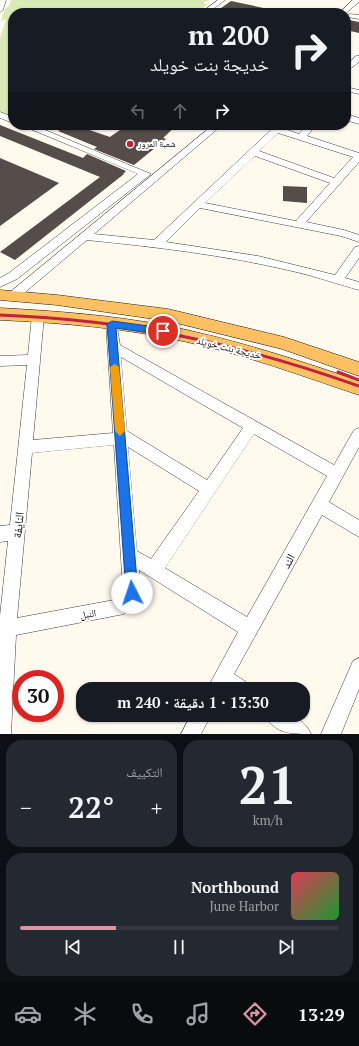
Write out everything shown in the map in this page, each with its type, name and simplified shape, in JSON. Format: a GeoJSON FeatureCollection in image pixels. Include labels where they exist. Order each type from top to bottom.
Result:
{"type":"FeatureCollection","features":[{"type":"Feature","properties":{"kind":"main road","name":"خديجة بنت خويلد"},"geometry":{"type":"LineString","coordinates":[[7,295],[168,315],[284,343],[359,369]]}},
{"type":"Feature","properties":{"kind":"main road","name":"خديجة بنت خويلد"},"geometry":{"type":"LineString","coordinates":[[0,314],[38,316],[163,331],[284,362],[359,388]]}},
{"type":"Feature","properties":{"kind":"street"},"geometry":{"type":"LineString","coordinates":[[0,10],[3,0]]}},
{"type":"Feature","properties":{"kind":"street"},"geometry":{"type":"LineString","coordinates":[[211,8],[222,0]]}},
{"type":"Feature","properties":{"kind":"street"},"geometry":{"type":"LineString","coordinates":[[348,8],[357,0]]}},
{"type":"Feature","properties":{"kind":"street"},"geometry":{"type":"LineString","coordinates":[[351,15],[359,8]]}},
{"type":"Feature","properties":{"kind":"street"},"geometry":{"type":"LineString","coordinates":[[351,65],[359,58]]}},
{"type":"Feature","properties":{"kind":"street"},"geometry":{"type":"LineString","coordinates":[[37,130],[146,174]]}},
{"type":"Feature","properties":{"kind":"street"},"geometry":{"type":"LineString","coordinates":[[0,283],[13,276],[146,174],[199,130]]}},
{"type":"Feature","properties":{"kind":"street"},"geometry":{"type":"LineString","coordinates":[[7,295],[84,236],[212,130]]}},
{"type":"Feature","properties":{"kind":"street"},"geometry":{"type":"LineString","coordinates":[[157,244],[276,130]]}},
{"type":"Feature","properties":{"kind":"street"},"geometry":{"type":"LineString","coordinates":[[280,130],[359,156],[299,224]]}},
{"type":"Feature","properties":{"kind":"street"},"geometry":{"type":"LineString","coordinates":[[301,137],[307,130]]}},
{"type":"Feature","properties":{"kind":"street"},"geometry":{"type":"LineString","coordinates":[[252,152],[336,182]]}},
{"type":"Feature","properties":{"kind":"street"},"geometry":{"type":"LineString","coordinates":[[198,205],[344,233],[359,239]]}},
{"type":"Feature","properties":{"kind":"street"},"geometry":{"type":"LineString","coordinates":[[84,236],[194,249],[324,274],[359,286]]}},
{"type":"Feature","properties":{"kind":"street"},"geometry":{"type":"LineString","coordinates":[[338,279],[359,250]]}},
{"type":"Feature","properties":{"kind":"street","name":"النايفة"},"geometry":{"type":"LineString","coordinates":[[1,734],[8,628],[38,316]]}},
{"type":"Feature","properties":{"kind":"street","name":"النبل"},"geometry":{"type":"LineString","coordinates":[[8,628],[118,608],[132,593],[112,324]]}},
{"type":"Feature","properties":{"kind":"street"},"geometry":{"type":"LineString","coordinates":[[113,347],[251,427],[337,474]]}},
{"type":"Feature","properties":{"kind":"street"},"geometry":{"type":"LineString","coordinates":[[0,361],[34,360]]}},
{"type":"Feature","properties":{"kind":"street"},"geometry":{"type":"LineString","coordinates":[[154,570],[251,427]]}},
{"type":"Feature","properties":{"kind":"street","name":"الند"},"geometry":{"type":"LineString","coordinates":[[220,682],[359,434]]}},
{"type":"Feature","properties":{"kind":"street"},"geometry":{"type":"LineString","coordinates":[[26,447],[120,436],[209,489]]}},
{"type":"Feature","properties":{"kind":"street"},"geometry":{"type":"LineString","coordinates":[[319,505],[359,529]]}},
{"type":"Feature","properties":{"kind":"street"},"geometry":{"type":"LineString","coordinates":[[0,534],[17,532]]}},
{"type":"Feature","properties":{"kind":"street"},"geometry":{"type":"LineString","coordinates":[[130,555],[250,629]]}},
{"type":"Feature","properties":{"kind":"street"},"geometry":{"type":"LineString","coordinates":[[331,734],[359,667]]}},
{"type":"Feature","properties":{"kind":"street"},"geometry":{"type":"LineString","coordinates":[[191,734],[198,722]]}},
{"type":"Feature","properties":{"kind":"street"},"geometry":{"type":"LineString","coordinates":[[285,722],[301,734]]}},
{"type":"Feature","properties":{"kind":"green space"},"geometry":{"type":"Polygon","coordinates":[[[11,0],[209,0],[203,4],[208,4],[203,8],[8,8],[8,114],[0,112],[0,38],[6,19],[1,21],[5,9],[9,6],[11,0]]]}},
{"type":"Feature","properties":{"kind":"building"},"geometry":{"type":"Polygon","coordinates":[[[231,1],[264,8],[221,8],[231,1]]]}},
{"type":"Feature","properties":{"kind":"building"},"geometry":{"type":"Polygon","coordinates":[[[351,20],[359,22],[359,33],[351,31],[351,20]]]}},
{"type":"Feature","properties":{"kind":"building"},"geometry":{"type":"Polygon","coordinates":[[[0,125],[8,128],[8,130],[13,130],[83,158],[87,154],[126,171],[15,260],[0,252],[100,177],[0,136],[0,125]]]}},
{"type":"Feature","properties":{"kind":"building","name":"شعبة المرور"},"geometry":{"type":"Polygon","coordinates":[[[90,130],[110,137],[120,130],[172,130],[163,138],[166,139],[134,165],[94,149],[97,147],[58,131],[90,130]]]}},
{"type":"Feature","properties":{"kind":"building"},"geometry":{"type":"Polygon","coordinates":[[[0,158],[59,183],[0,226],[0,158]]]}},
{"type":"Feature","properties":{"kind":"building"},"geometry":{"type":"Polygon","coordinates":[[[283,186],[307,187],[307,203],[283,201],[283,186]]]}},
{"type":"Feature","properties":{"kind":"railway"},"geometry":{"type":"LineString","coordinates":[[0,315],[93,322],[182,336],[270,357],[359,386]]}},
{"type":"Feature","properties":{"kind":"railway"},"geometry":{"type":"LineString","coordinates":[[338,372],[359,380]]}},
{"type":"Feature","properties":{"kind":"slow traffic"},"geometry":{"type":"LineString","coordinates":[[115,367],[120,431]]}},
{"type":"Feature","properties":{"kind":"place","name":"شعبة المرور"},"geometry":{"type":"Point","coordinates":[130,144]}},
{"type":"Feature","properties":{"kind":"route"},"geometry":{"type":"LineString","coordinates":[[132,593],[112,324],[163,331]]}}]}
